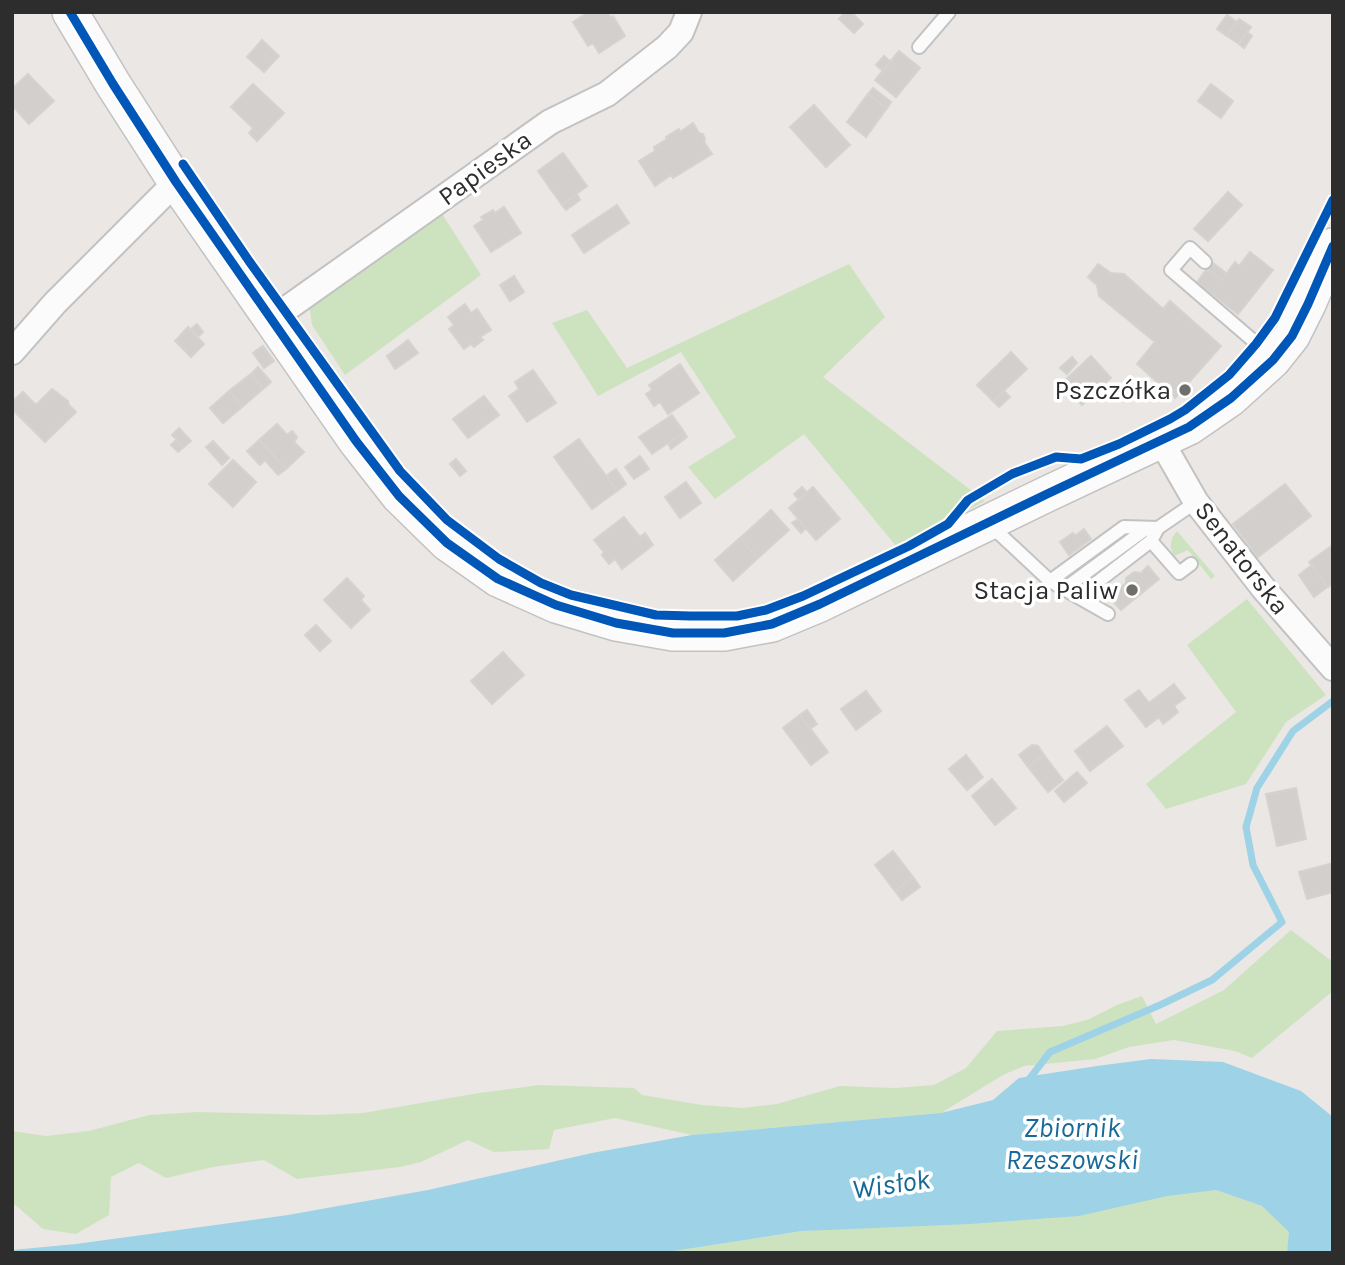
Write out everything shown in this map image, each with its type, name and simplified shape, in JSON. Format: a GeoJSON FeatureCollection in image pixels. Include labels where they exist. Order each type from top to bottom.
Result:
{"type":"FeatureCollection","features":[{"type":"Feature","properties":{"kind":"street"},"geometry":{"type":"LineString","coordinates":[[70,12],[173,178],[356,442],[399,496],[447,543],[498,579],[556,605],[616,623],[673,633],[724,634],[772,624],[820,604],[1189,427],[1249,384],[1274,359],[1292,336],[1333,246]]}},
{"type":"Feature","properties":{"kind":"street","name":"Papieska"},"geometry":{"type":"LineString","coordinates":[[272,318],[550,122],[607,94],[667,47],[681,32],[690,12]]}},
{"type":"Feature","properties":{"kind":"street"},"geometry":{"type":"LineString","coordinates":[[12,352],[173,178]]}},
{"type":"Feature","properties":{"kind":"street","name":"Senatorska"},"geometry":{"type":"LineString","coordinates":[[1161,441],[1196,502],[1264,589],[1333,668]]}},
{"type":"Feature","properties":{"kind":"lane"},"geometry":{"type":"LineString","coordinates":[[919,47],[949,12]]}},
{"type":"Feature","properties":{"kind":"lane"},"geometry":{"type":"LineString","coordinates":[[1205,262],[1190,248],[1171,270],[1274,359]]}},
{"type":"Feature","properties":{"kind":"lane"},"geometry":{"type":"LineString","coordinates":[[1064,589],[1152,528],[1196,502]]}},
{"type":"Feature","properties":{"kind":"lane"},"geometry":{"type":"LineString","coordinates":[[988,523],[1050,581],[1108,614]]}},
{"type":"Feature","properties":{"kind":"lane"},"geometry":{"type":"LineString","coordinates":[[1050,581],[1124,527],[1152,528]]}},
{"type":"Feature","properties":{"kind":"lane"},"geometry":{"type":"LineString","coordinates":[[1152,528],[1151,541],[1179,573],[1191,564]]}},
{"type":"Feature","properties":{"kind":"lane"},"geometry":{"type":"LineString","coordinates":[[1078,597],[1151,541]]}},
{"type":"Feature","properties":{"kind":"green space"},"geometry":{"type":"Polygon","coordinates":[[[439,209],[481,275],[345,375],[312,325],[309,303],[439,209]]]}},
{"type":"Feature","properties":{"kind":"green space"},"geometry":{"type":"Polygon","coordinates":[[[849,264],[885,317],[823,377],[985,501],[896,546],[804,434],[715,499],[688,467],[736,437],[681,352],[598,396],[552,323],[587,310],[627,368],[849,264]]]}},
{"type":"Feature","properties":{"kind":"green space"},"geometry":{"type":"Polygon","coordinates":[[[1177,531],[1215,576],[1211,579],[1188,550],[1174,556],[1171,543],[1177,531]]]}},
{"type":"Feature","properties":{"kind":"green space"},"geometry":{"type":"Polygon","coordinates":[[[1247,599],[1326,695],[1286,722],[1246,784],[1166,809],[1146,784],[1236,712],[1187,645],[1247,599]]]}},
{"type":"Feature","properties":{"kind":"green space"},"geometry":{"type":"Polygon","coordinates":[[[1291,930],[1333,962],[1333,991],[1252,1058],[1235,1051],[1174,1040],[1129,1047],[1095,1059],[1024,1066],[1003,1075],[941,1113],[692,1135],[615,1118],[554,1130],[549,1149],[494,1152],[468,1140],[421,1162],[400,1167],[297,1179],[264,1160],[213,1167],[166,1178],[139,1163],[111,1177],[109,1215],[76,1234],[43,1229],[12,1202],[12,1131],[46,1136],[89,1131],[149,1115],[198,1112],[317,1115],[363,1113],[540,1085],[634,1088],[642,1095],[702,1105],[743,1108],[777,1104],[840,1086],[895,1088],[934,1085],[966,1068],[997,1031],[1063,1026],[1087,1020],[1142,996],[1156,1024],[1224,990],[1291,930]]]}},
{"type":"Feature","properties":{"kind":"green space"},"geometry":{"type":"Polygon","coordinates":[[[1216,1190],[1262,1206],[1290,1232],[1287,1253],[661,1253],[802,1231],[1216,1190]]]}},
{"type":"Feature","properties":{"kind":"water","name":"Zbiornik Rzeszowski"},"geometry":{"type":"Polygon","coordinates":[[[1151,1059],[1223,1062],[1301,1091],[1333,1117],[1333,1253],[1287,1253],[1289,1232],[1262,1206],[1216,1190],[1167,1196],[1079,1216],[802,1231],[661,1253],[12,1253],[12,1250],[288,1215],[428,1190],[592,1153],[692,1135],[941,1113],[993,1100],[1019,1078],[1151,1059]]]}},
{"type":"Feature","properties":{"kind":"building"},"geometry":{"type":"Polygon","coordinates":[[[589,12],[607,12],[611,18],[613,16],[625,36],[599,53],[593,43],[588,46],[573,22],[589,12]]]}},
{"type":"Feature","properties":{"kind":"building"},"geometry":{"type":"Polygon","coordinates":[[[845,12],[851,12],[863,24],[854,33],[839,19],[845,12]]]}},
{"type":"Feature","properties":{"kind":"building"},"geometry":{"type":"Polygon","coordinates":[[[1227,15],[1237,22],[1227,36],[1217,29],[1227,15]]]}},
{"type":"Feature","properties":{"kind":"building"},"geometry":{"type":"Polygon","coordinates":[[[1239,19],[1251,27],[1239,44],[1227,36],[1239,19]]]}},
{"type":"Feature","properties":{"kind":"building"},"geometry":{"type":"Polygon","coordinates":[[[1247,32],[1252,36],[1244,48],[1239,44],[1247,32]]]}},
{"type":"Feature","properties":{"kind":"building"},"geometry":{"type":"Polygon","coordinates":[[[262,40],[279,56],[264,72],[247,57],[262,40]]]}},
{"type":"Feature","properties":{"kind":"building"},"geometry":{"type":"Polygon","coordinates":[[[899,51],[920,68],[896,97],[875,80],[899,51]]]}},
{"type":"Feature","properties":{"kind":"building"},"geometry":{"type":"Polygon","coordinates":[[[884,56],[891,62],[883,71],[876,65],[884,56]]]}},
{"type":"Feature","properties":{"kind":"building"},"geometry":{"type":"Polygon","coordinates":[[[28,74],[54,101],[29,124],[12,105],[12,89],[28,74]]]}},
{"type":"Feature","properties":{"kind":"building"},"geometry":{"type":"Polygon","coordinates":[[[253,84],[284,113],[257,141],[249,133],[253,128],[231,107],[253,84]]]}},
{"type":"Feature","properties":{"kind":"building"},"geometry":{"type":"Polygon","coordinates":[[[1211,84],[1233,101],[1221,118],[1198,101],[1211,84]]]}},
{"type":"Feature","properties":{"kind":"building"},"geometry":{"type":"Polygon","coordinates":[[[873,88],[891,102],[887,108],[868,94],[873,88]]]}},
{"type":"Feature","properties":{"kind":"building"},"geometry":{"type":"Polygon","coordinates":[[[868,94],[887,108],[866,137],[847,122],[868,94]]]}},
{"type":"Feature","properties":{"kind":"building"},"geometry":{"type":"Polygon","coordinates":[[[814,105],[850,145],[826,167],[790,127],[814,105]]]}},
{"type":"Feature","properties":{"kind":"building"},"geometry":{"type":"Polygon","coordinates":[[[693,123],[699,133],[703,134],[704,142],[712,154],[655,186],[639,161],[655,151],[654,147],[667,139],[666,137],[693,123]]]}},
{"type":"Feature","properties":{"kind":"building"},"geometry":{"type":"Polygon","coordinates":[[[563,153],[587,186],[562,205],[538,171],[563,153]]]}},
{"type":"Feature","properties":{"kind":"building"},"geometry":{"type":"Polygon","coordinates":[[[1228,192],[1242,205],[1208,241],[1194,229],[1228,192]]]}},
{"type":"Feature","properties":{"kind":"building"},"geometry":{"type":"Polygon","coordinates":[[[577,194],[580,200],[566,210],[562,205],[577,194]]]}},
{"type":"Feature","properties":{"kind":"building"},"geometry":{"type":"Polygon","coordinates":[[[617,205],[629,223],[584,253],[572,235],[617,205]]]}},
{"type":"Feature","properties":{"kind":"building"},"geometry":{"type":"Polygon","coordinates":[[[504,207],[521,233],[491,252],[474,226],[483,220],[481,217],[504,207]]]}},
{"type":"Feature","properties":{"kind":"building"},"geometry":{"type":"Polygon","coordinates":[[[1250,252],[1273,270],[1238,314],[1197,282],[1207,269],[1222,280],[1235,262],[1239,266],[1250,252]]]}},
{"type":"Feature","properties":{"kind":"building"},"geometry":{"type":"Polygon","coordinates":[[[1213,263],[1227,274],[1222,280],[1208,270],[1213,263]]]}},
{"type":"Feature","properties":{"kind":"building"},"geometry":{"type":"Polygon","coordinates":[[[1098,264],[1111,273],[1124,274],[1163,309],[1170,301],[1221,346],[1175,398],[1137,364],[1155,342],[1099,296],[1097,285],[1088,277],[1098,264]]]}},
{"type":"Feature","properties":{"kind":"building"},"geometry":{"type":"Polygon","coordinates":[[[514,276],[524,292],[510,301],[500,285],[514,276]]]}},
{"type":"Feature","properties":{"kind":"building"},"geometry":{"type":"Polygon","coordinates":[[[465,304],[471,313],[477,309],[491,330],[480,337],[483,340],[474,347],[471,344],[464,349],[449,329],[454,325],[448,317],[465,304]]]}},
{"type":"Feature","properties":{"kind":"building"},"geometry":{"type":"Polygon","coordinates":[[[197,324],[203,332],[198,337],[191,329],[197,324]]]}},
{"type":"Feature","properties":{"kind":"building"},"geometry":{"type":"Polygon","coordinates":[[[188,327],[204,344],[191,357],[175,341],[188,327]]]}},
{"type":"Feature","properties":{"kind":"building"},"geometry":{"type":"Polygon","coordinates":[[[408,340],[418,353],[395,369],[387,356],[408,340]]]}},
{"type":"Feature","properties":{"kind":"building"},"geometry":{"type":"Polygon","coordinates":[[[263,346],[274,361],[264,368],[253,353],[263,346]]]}},
{"type":"Feature","properties":{"kind":"building"},"geometry":{"type":"Polygon","coordinates":[[[1011,352],[1027,369],[993,401],[977,385],[1011,352]]]}},
{"type":"Feature","properties":{"kind":"building"},"geometry":{"type":"Polygon","coordinates":[[[1091,356],[1111,378],[1082,405],[1062,383],[1091,356]]]}},
{"type":"Feature","properties":{"kind":"building"},"geometry":{"type":"Polygon","coordinates":[[[1072,357],[1077,363],[1067,374],[1060,368],[1072,357]]]}},
{"type":"Feature","properties":{"kind":"building"},"geometry":{"type":"Polygon","coordinates":[[[680,364],[699,393],[668,414],[660,402],[654,406],[646,394],[652,390],[649,385],[680,364]]]}},
{"type":"Feature","properties":{"kind":"building"},"geometry":{"type":"Polygon","coordinates":[[[258,367],[271,382],[263,389],[251,374],[258,367]]]}},
{"type":"Feature","properties":{"kind":"building"},"geometry":{"type":"Polygon","coordinates":[[[533,370],[556,403],[527,422],[509,396],[519,389],[515,382],[533,370]]]}},
{"type":"Feature","properties":{"kind":"building"},"geometry":{"type":"Polygon","coordinates":[[[251,374],[263,389],[242,407],[229,391],[251,374]]]}},
{"type":"Feature","properties":{"kind":"building"},"geometry":{"type":"Polygon","coordinates":[[[52,389],[68,401],[76,412],[45,442],[12,409],[12,402],[23,392],[36,405],[52,389]]]}},
{"type":"Feature","properties":{"kind":"building"},"geometry":{"type":"Polygon","coordinates":[[[229,391],[242,407],[223,423],[210,408],[229,391]]]}},
{"type":"Feature","properties":{"kind":"building"},"geometry":{"type":"Polygon","coordinates":[[[1004,391],[1010,397],[999,407],[993,401],[1004,391]]]}},
{"type":"Feature","properties":{"kind":"building"},"geometry":{"type":"Polygon","coordinates":[[[484,396],[499,415],[468,438],[453,419],[484,396]]]}},
{"type":"Feature","properties":{"kind":"building"},"geometry":{"type":"Polygon","coordinates":[[[672,415],[684,432],[652,454],[639,437],[672,415]]]}},
{"type":"Feature","properties":{"kind":"building"},"geometry":{"type":"Polygon","coordinates":[[[277,424],[287,435],[292,431],[297,437],[294,442],[304,452],[286,469],[259,440],[277,424]]]}},
{"type":"Feature","properties":{"kind":"building"},"geometry":{"type":"Polygon","coordinates":[[[179,428],[191,441],[184,447],[172,435],[179,428]]]}},
{"type":"Feature","properties":{"kind":"building"},"geometry":{"type":"Polygon","coordinates":[[[684,432],[687,437],[671,449],[668,443],[684,432]]]}},
{"type":"Feature","properties":{"kind":"building"},"geometry":{"type":"Polygon","coordinates":[[[579,439],[617,491],[592,509],[554,457],[579,439]]]}},
{"type":"Feature","properties":{"kind":"building"},"geometry":{"type":"Polygon","coordinates":[[[176,440],[184,447],[178,452],[171,445],[176,440]]]}},
{"type":"Feature","properties":{"kind":"building"},"geometry":{"type":"Polygon","coordinates":[[[259,440],[286,469],[278,475],[265,460],[260,465],[247,451],[259,440]]]}},
{"type":"Feature","properties":{"kind":"building"},"geometry":{"type":"Polygon","coordinates":[[[213,441],[229,458],[222,465],[206,447],[213,441]]]}},
{"type":"Feature","properties":{"kind":"building"},"geometry":{"type":"Polygon","coordinates":[[[640,456],[649,469],[634,479],[625,467],[640,456]]]}},
{"type":"Feature","properties":{"kind":"building"},"geometry":{"type":"Polygon","coordinates":[[[456,459],[466,471],[460,476],[450,464],[456,459]]]}},
{"type":"Feature","properties":{"kind":"building"},"geometry":{"type":"Polygon","coordinates":[[[233,460],[256,482],[233,507],[209,484],[233,460]]]}},
{"type":"Feature","properties":{"kind":"building"},"geometry":{"type":"Polygon","coordinates":[[[616,469],[626,484],[617,491],[606,476],[616,469]]]}},
{"type":"Feature","properties":{"kind":"building"},"geometry":{"type":"Polygon","coordinates":[[[686,482],[701,503],[680,518],[665,497],[686,482]]]}},
{"type":"Feature","properties":{"kind":"building"},"geometry":{"type":"Polygon","coordinates":[[[1285,484],[1311,516],[1258,557],[1233,524],[1285,484]]]}},
{"type":"Feature","properties":{"kind":"building"},"geometry":{"type":"Polygon","coordinates":[[[802,487],[807,493],[799,500],[794,494],[802,487]]]}},
{"type":"Feature","properties":{"kind":"building"},"geometry":{"type":"Polygon","coordinates":[[[813,487],[840,519],[816,540],[789,508],[813,487]]]}},
{"type":"Feature","properties":{"kind":"building"},"geometry":{"type":"Polygon","coordinates":[[[771,510],[789,530],[758,558],[740,538],[771,510]]]}},
{"type":"Feature","properties":{"kind":"building"},"geometry":{"type":"Polygon","coordinates":[[[624,517],[640,537],[645,533],[653,545],[622,569],[615,559],[609,564],[602,555],[604,552],[594,540],[624,517]]]}},
{"type":"Feature","properties":{"kind":"building"},"geometry":{"type":"Polygon","coordinates":[[[798,519],[806,528],[801,533],[792,523],[798,519]]]}},
{"type":"Feature","properties":{"kind":"building"},"geometry":{"type":"Polygon","coordinates":[[[1084,529],[1091,539],[1069,555],[1060,542],[1084,529]]]}},
{"type":"Feature","properties":{"kind":"building"},"geometry":{"type":"Polygon","coordinates":[[[740,538],[758,558],[733,581],[715,560],[740,538]]]}},
{"type":"Feature","properties":{"kind":"building"},"geometry":{"type":"Polygon","coordinates":[[[1333,545],[1333,583],[1328,587],[1309,562],[1333,545]]]}},
{"type":"Feature","properties":{"kind":"building"},"geometry":{"type":"Polygon","coordinates":[[[1312,565],[1327,587],[1314,597],[1299,575],[1312,565]]]}},
{"type":"Feature","properties":{"kind":"building","name":"Stacja Paliw"},"geometry":{"type":"Polygon","coordinates":[[[1148,566],[1159,579],[1121,610],[1109,597],[1126,583],[1126,578],[1134,572],[1141,573],[1148,566]]]}},
{"type":"Feature","properties":{"kind":"building"},"geometry":{"type":"Polygon","coordinates":[[[347,578],[364,596],[361,600],[370,610],[351,628],[324,600],[347,578]]]}},
{"type":"Feature","properties":{"kind":"building"},"geometry":{"type":"Polygon","coordinates":[[[316,625],[331,641],[320,651],[305,635],[316,625]]]}},
{"type":"Feature","properties":{"kind":"building"},"geometry":{"type":"Polygon","coordinates":[[[503,652],[524,675],[492,704],[471,681],[503,652]]]}},
{"type":"Feature","properties":{"kind":"building"},"geometry":{"type":"Polygon","coordinates":[[[1174,684],[1185,698],[1174,706],[1178,712],[1163,724],[1159,717],[1146,727],[1125,700],[1139,690],[1149,703],[1174,684]]]}},
{"type":"Feature","properties":{"kind":"building"},"geometry":{"type":"Polygon","coordinates":[[[866,691],[881,711],[856,730],[841,709],[866,691]]]}},
{"type":"Feature","properties":{"kind":"building"},"geometry":{"type":"Polygon","coordinates":[[[807,710],[817,724],[810,729],[800,715],[807,710]]]}},
{"type":"Feature","properties":{"kind":"building"},"geometry":{"type":"Polygon","coordinates":[[[800,715],[828,752],[811,765],[783,728],[800,715]]]}},
{"type":"Feature","properties":{"kind":"building"},"geometry":{"type":"Polygon","coordinates":[[[1107,726],[1123,746],[1090,771],[1075,751],[1107,726]]]}},
{"type":"Feature","properties":{"kind":"building"},"geometry":{"type":"Polygon","coordinates":[[[1032,745],[1038,746],[1044,755],[1028,767],[1019,755],[1032,745]]]}},
{"type":"Feature","properties":{"kind":"building"},"geometry":{"type":"Polygon","coordinates":[[[966,755],[983,777],[967,790],[949,769],[966,755]]]}},
{"type":"Feature","properties":{"kind":"building"},"geometry":{"type":"Polygon","coordinates":[[[1044,755],[1063,780],[1048,792],[1028,767],[1044,755]]]}},
{"type":"Feature","properties":{"kind":"building"},"geometry":{"type":"Polygon","coordinates":[[[1077,772],[1087,783],[1064,802],[1055,791],[1077,772]]]}},
{"type":"Feature","properties":{"kind":"building"},"geometry":{"type":"Polygon","coordinates":[[[992,779],[1016,808],[995,825],[972,796],[992,779]]]}},
{"type":"Feature","properties":{"kind":"building"},"geometry":{"type":"Polygon","coordinates":[[[1296,788],[1306,839],[1277,846],[1266,794],[1296,788]]]}},
{"type":"Feature","properties":{"kind":"building"},"geometry":{"type":"Polygon","coordinates":[[[893,851],[913,877],[895,891],[875,865],[893,851]]]}},
{"type":"Feature","properties":{"kind":"building"},"geometry":{"type":"Polygon","coordinates":[[[1333,863],[1333,892],[1307,899],[1299,872],[1333,863]]]}},
{"type":"Feature","properties":{"kind":"building"},"geometry":{"type":"Polygon","coordinates":[[[913,877],[920,887],[902,900],[895,891],[913,877]]]}},
{"type":"Feature","properties":{"kind":"waterway"},"geometry":{"type":"LineString","coordinates":[[1027,1082],[1050,1052],[1212,980],[1282,922],[1253,865],[1246,827],[1257,788],[1293,731],[1333,701]]}},
{"type":"Feature","properties":{"kind":"cycle path"},"geometry":{"type":"LineString","coordinates":[[70,12],[176,182],[356,441],[399,496],[447,543],[498,579],[556,605],[616,623],[673,633],[724,633],[772,624],[820,604],[1189,427],[1231,398],[1273,360],[1292,336],[1333,246]]}},
{"type":"Feature","properties":{"kind":"cycle path"},"geometry":{"type":"LineString","coordinates":[[183,164],[400,471],[447,520],[499,559],[541,583],[571,595],[656,615],[737,616],[766,610],[803,596],[909,546],[948,524],[968,500],[1012,474],[1056,457],[1081,459],[1119,444],[1185,410],[1229,375],[1275,318],[1333,200]]}},
{"type":"Feature","properties":{"kind":"place","name":"Pszczółka"},"geometry":{"type":"Point","coordinates":[1185,390]}},
{"type":"Feature","properties":{"kind":"place","name":"Stacja Paliw"},"geometry":{"type":"Point","coordinates":[1132,590]}},
{"type":"Feature","properties":{"kind":"water label","name":"Wisłok"},"geometry":{"type":"Point","coordinates":[891,1184]}}]}
